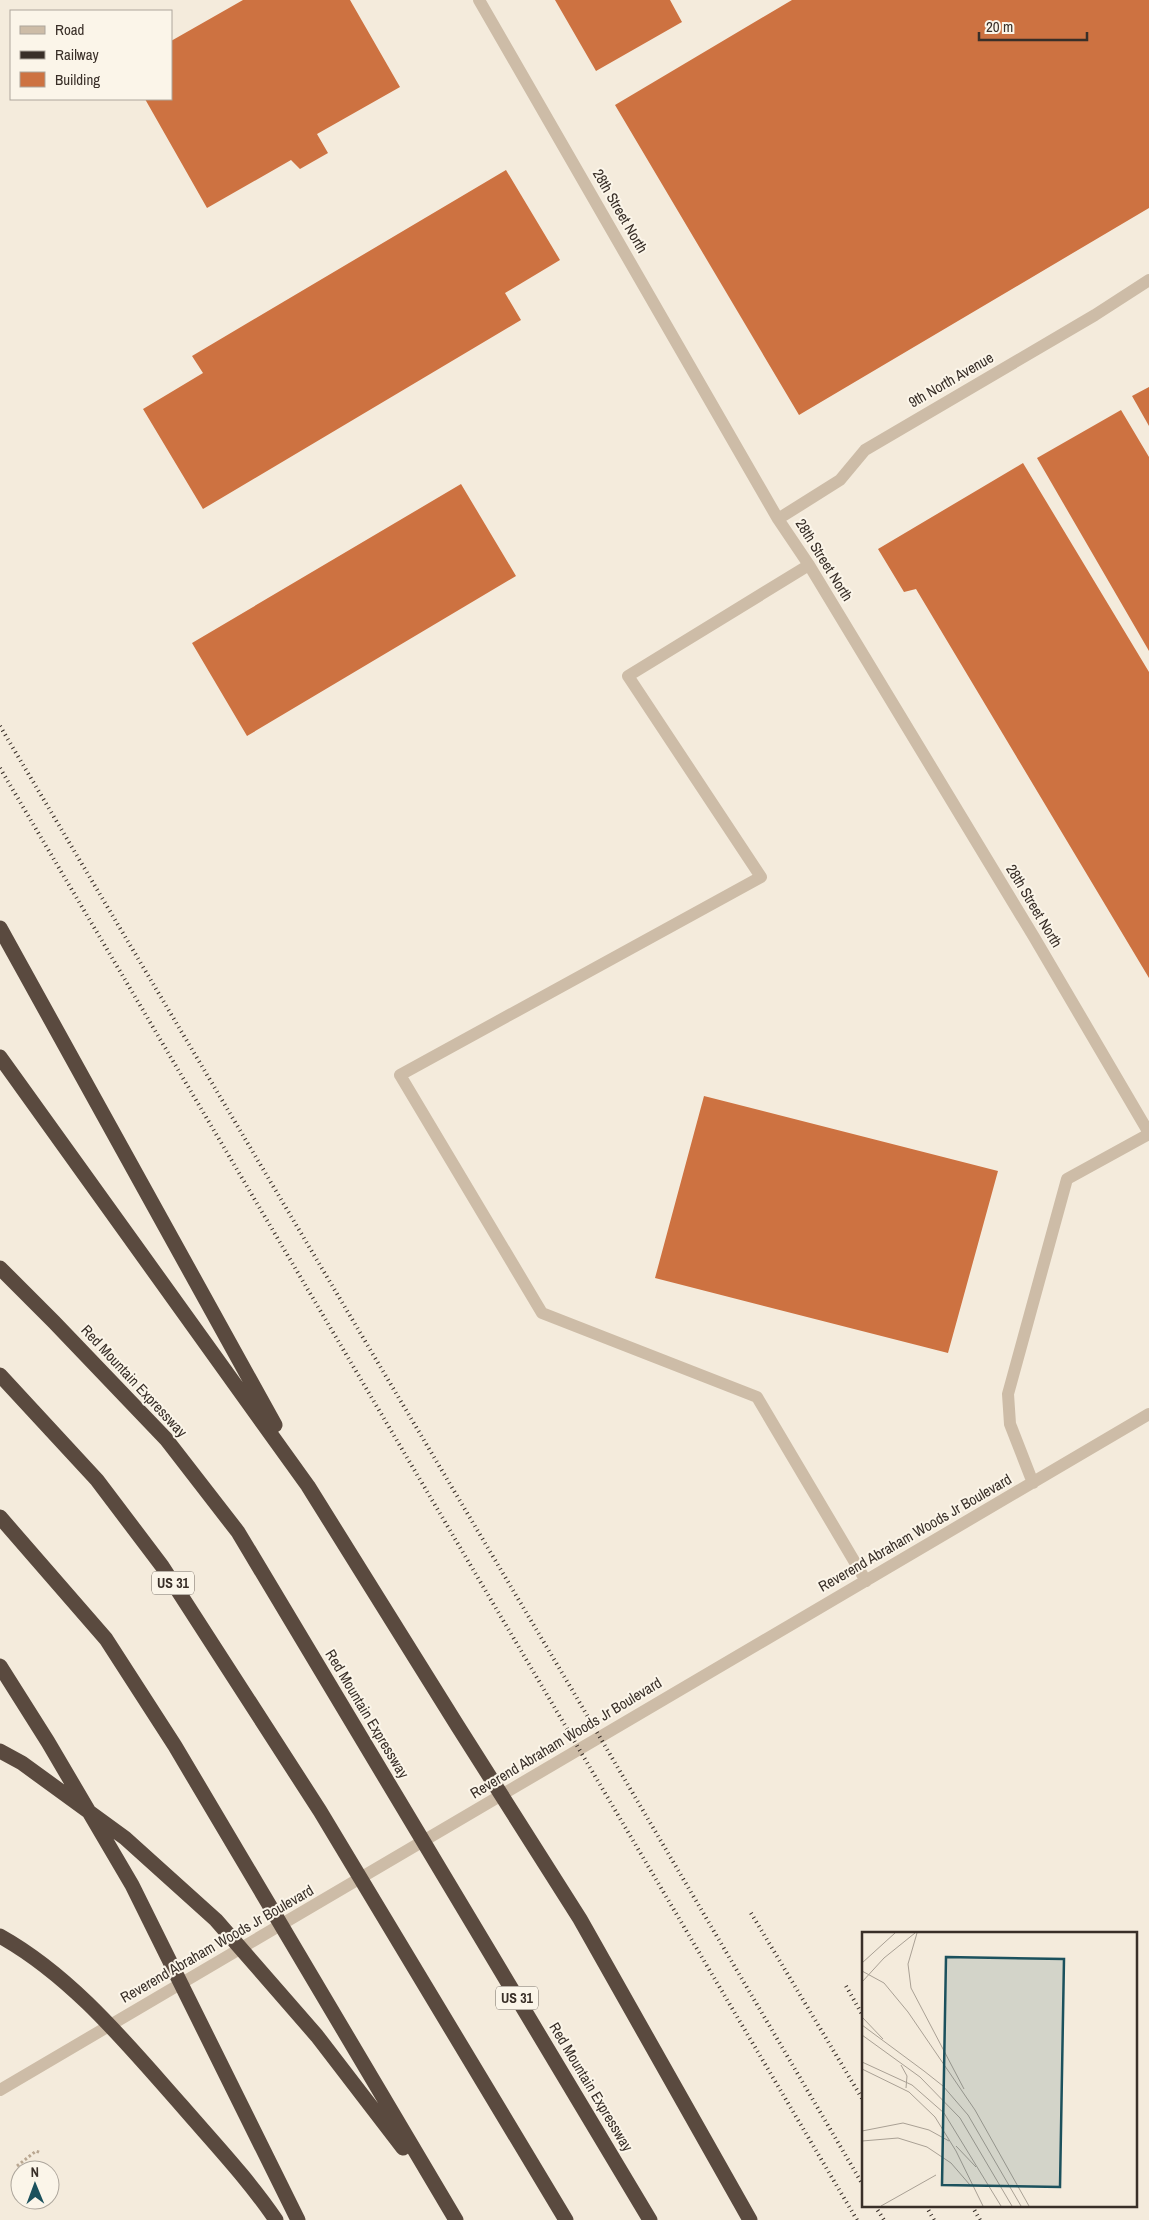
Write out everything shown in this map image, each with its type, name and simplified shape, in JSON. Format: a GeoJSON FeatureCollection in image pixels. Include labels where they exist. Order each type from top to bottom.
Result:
{"type":"FeatureCollection","features":[{"type":"Feature","properties":{"kind":"highway"},"geometry":{"type":"LineString","coordinates":[[0,928],[308,1486],[456,1725],[580,1919],[749,2217]]}},
{"type":"Feature","properties":{"kind":"highway"},"geometry":{"type":"LineString","coordinates":[[0,1057],[308,1486]]}},
{"type":"Feature","properties":{"kind":"highway","name":"Red Mountain Expressway"},"geometry":{"type":"LineString","coordinates":[[0,1268],[166,1440],[238,1532],[650,2220]]}},
{"type":"Feature","properties":{"kind":"highway","name":"US 31"},"geometry":{"type":"LineString","coordinates":[[0,1375],[97,1480],[162,1566],[320,1811],[566,2220]]}},
{"type":"Feature","properties":{"kind":"highway"},"geometry":{"type":"LineString","coordinates":[[0,1517],[106,1639],[122,1663],[175,1746],[456,2220]]}},
{"type":"Feature","properties":{"kind":"highway"},"geometry":{"type":"LineString","coordinates":[[0,1666],[48,1742],[132,1885],[298,2220]]}},
{"type":"Feature","properties":{"kind":"highway"},"geometry":{"type":"LineString","coordinates":[[0,1751],[22,1763],[125,1838],[216,1920],[317,2036],[446,2205]]}},
{"type":"Feature","properties":{"kind":"highway"},"geometry":{"type":"LineString","coordinates":[[0,1936],[26,1951],[86,2000],[198,2125],[276,2220]]}},
{"type":"Feature","properties":{"kind":"street","name":"28th Street North"},"geometry":{"type":"LineString","coordinates":[[479,0],[778,519],[808,565],[1039,946],[1149,1133]]}},
{"type":"Feature","properties":{"kind":"street","name":"9th North Avenue"},"geometry":{"type":"LineString","coordinates":[[778,519],[840,480],[865,450],[1095,315],[1149,280]]}},
{"type":"Feature","properties":{"kind":"street"},"geometry":{"type":"LineString","coordinates":[[808,565],[628,676],[761,877],[400,1075],[542,1313],[757,1396],[866,1581]]}},
{"type":"Feature","properties":{"kind":"street"},"geometry":{"type":"LineString","coordinates":[[1033,1482],[1010,1424],[1008,1394],[1067,1179],[1149,1133]]}},
{"type":"Feature","properties":{"kind":"street","name":"Reverend Abraham Woods Jr Boulevard"},"geometry":{"type":"LineString","coordinates":[[0,2090],[1149,1414]]}},
{"type":"Feature","properties":{"kind":"path"},"geometry":{"type":"LineString","coordinates":[[25,2160],[36,2151],[41,2152]]}},
{"type":"Feature","properties":{"kind":"building"},"geometry":{"type":"Polygon","coordinates":[[[243,0],[350,0],[400,87],[317,134],[328,153],[300,169],[291,160],[207,208],[146,100],[172,100],[172,40],[243,0]]]}},
{"type":"Feature","properties":{"kind":"building"},"geometry":{"type":"Polygon","coordinates":[[[555,0],[670,0],[682,22],[596,71],[555,0]]]}},
{"type":"Feature","properties":{"kind":"building"},"geometry":{"type":"Polygon","coordinates":[[[792,0],[1149,0],[1149,208],[799,415],[615,105],[792,0]]]}},
{"type":"Feature","properties":{"kind":"building"},"geometry":{"type":"Polygon","coordinates":[[[506,170],[560,260],[505,293],[521,320],[203,509],[143,409],[203,373],[192,356],[506,170]]]}},
{"type":"Feature","properties":{"kind":"building"},"geometry":{"type":"Polygon","coordinates":[[[1149,387],[1149,426],[1132,396],[1149,387]]]}},
{"type":"Feature","properties":{"kind":"building"},"geometry":{"type":"Polygon","coordinates":[[[1121,410],[1149,457],[1149,651],[1037,458],[1121,410]]]}},
{"type":"Feature","properties":{"kind":"building"},"geometry":{"type":"Polygon","coordinates":[[[1023,463],[1149,672],[1149,978],[916,589],[904,592],[878,549],[1023,463]]]}},
{"type":"Feature","properties":{"kind":"building"},"geometry":{"type":"Polygon","coordinates":[[[461,484],[516,576],[247,736],[192,643],[461,484]]]}},
{"type":"Feature","properties":{"kind":"building"},"geometry":{"type":"Polygon","coordinates":[[[704,1096],[998,1171],[948,1353],[655,1278],[704,1096]]]}},
{"type":"Feature","properties":{"kind":"railway"},"geometry":{"type":"LineString","coordinates":[[0,726],[571,1688],[862,2183]]}},
{"type":"Feature","properties":{"kind":"railway"},"geometry":{"type":"LineString","coordinates":[[0,768],[857,2220]]}},
{"type":"Feature","properties":{"kind":"railway"},"geometry":{"type":"LineString","coordinates":[[751,1913],[862,2098]]}},
{"type":"Feature","properties":{"kind":"railway"},"geometry":{"type":"LineString","coordinates":[[846,1986],[862,2014]]}},
{"type":"Feature","properties":{"kind":"railway"},"geometry":{"type":"LineString","coordinates":[[876,2208],[884,2220]]}},
{"type":"Feature","properties":{"kind":"railway"},"geometry":{"type":"LineString","coordinates":[[927,2208],[934,2220]]}},
{"type":"Feature","properties":{"kind":"railway"},"geometry":{"type":"LineString","coordinates":[[973,2208],[980,2220]]}}]}
